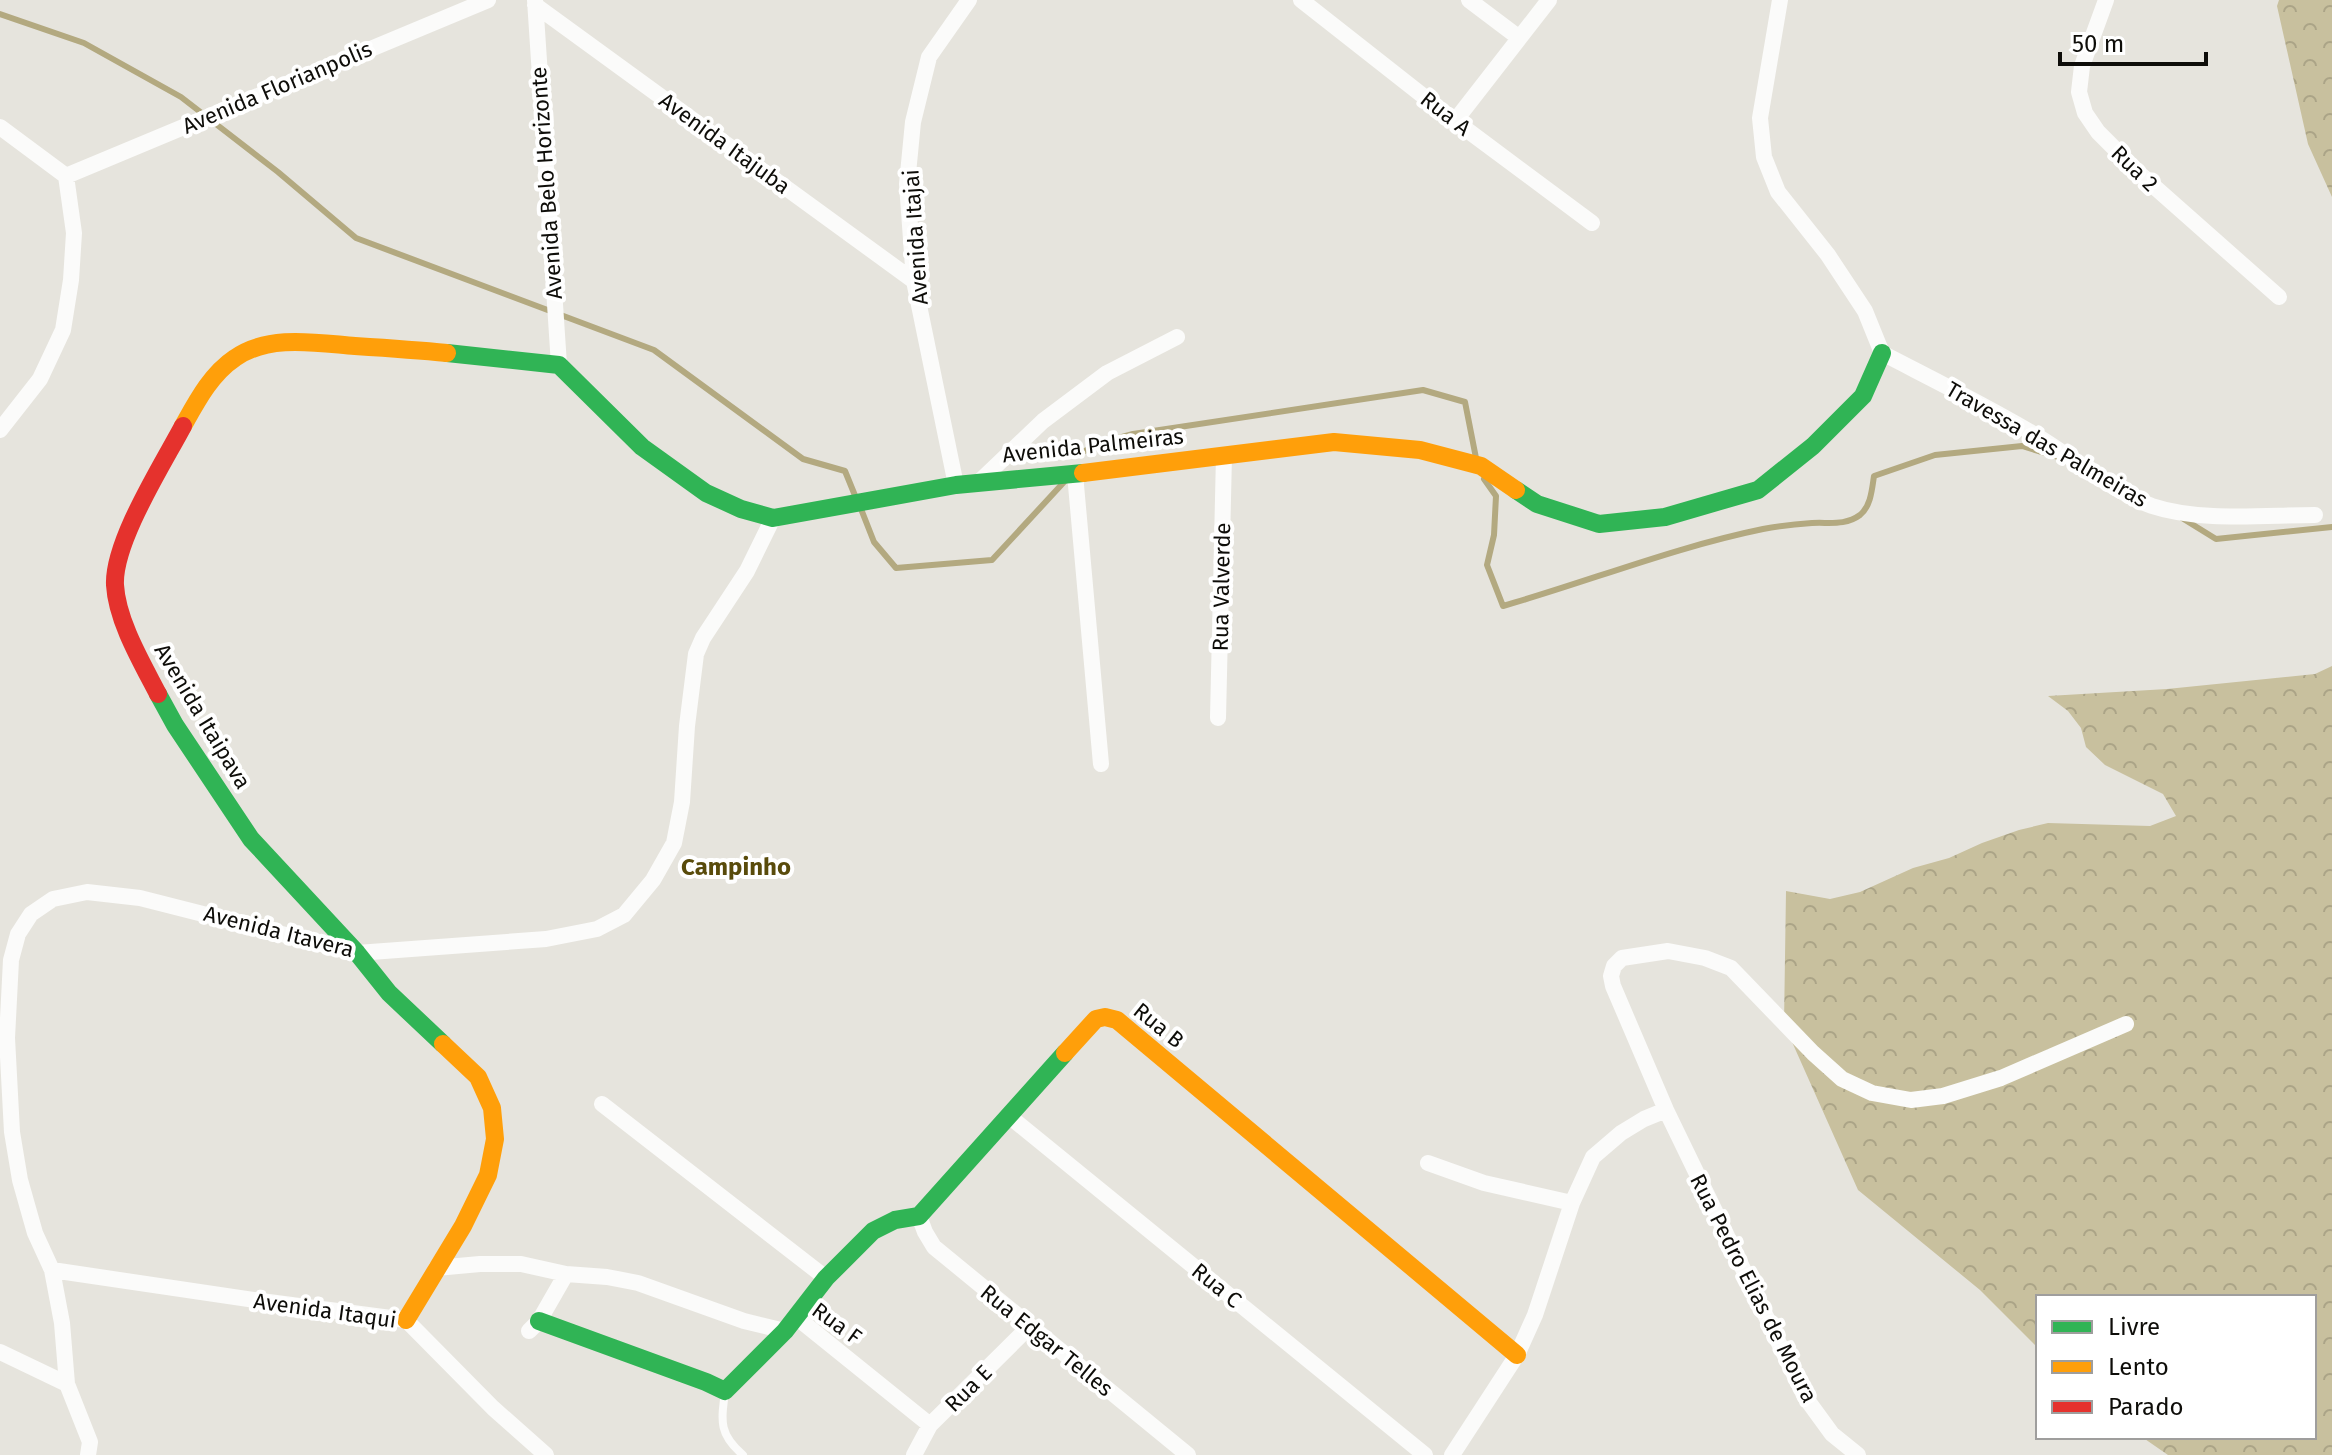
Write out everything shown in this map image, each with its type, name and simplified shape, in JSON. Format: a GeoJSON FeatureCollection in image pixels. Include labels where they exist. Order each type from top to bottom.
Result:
{"type":"FeatureCollection","features":[{"type":"Feature","properties":{"kind":"street","name":"Avenida Florianpolis"},"geometry":{"type":"LineString","coordinates":[[66,176],[488,0]]}},
{"type":"Feature","properties":{"kind":"street","name":"Avenida Itajai"},"geometry":{"type":"LineString","coordinates":[[956,485],[914,281],[907,184],[913,122],[929,57],[969,0]]}},
{"type":"Feature","properties":{"kind":"street","name":"Rua A"},"geometry":{"type":"LineString","coordinates":[[1301,0],[1592,223]]}},
{"type":"Feature","properties":{"kind":"street"},"geometry":{"type":"LineString","coordinates":[[1469,0],[1518,37]]}},
{"type":"Feature","properties":{"kind":"street"},"geometry":{"type":"LineString","coordinates":[[1455,121],[1549,0]]}},
{"type":"Feature","properties":{"kind":"street"},"geometry":{"type":"LineString","coordinates":[[1780,0],[1760,118],[1764,157],[1778,192],[1828,255],[1865,311],[1882,353]]}},
{"type":"Feature","properties":{"kind":"street","name":"Rua 2"},"geometry":{"type":"LineString","coordinates":[[2106,0],[2082,66],[2079,92],[2085,113],[2098,132],[2140,174],[2279,297]]}},
{"type":"Feature","properties":{"kind":"street","name":"Avenida Itajuba"},"geometry":{"type":"LineString","coordinates":[[535,2],[914,281]]}},
{"type":"Feature","properties":{"kind":"street","name":"Avenida Belo Horizonte"},"geometry":{"type":"LineString","coordinates":[[535,2],[559,365]]}},
{"type":"Feature","properties":{"kind":"street"},"geometry":{"type":"LineString","coordinates":[[0,127],[66,176],[74,233],[63,330],[40,379],[0,430]]}},
{"type":"Feature","properties":{"kind":"street"},"geometry":{"type":"LineString","coordinates":[[980,481],[1043,421],[1107,373],[1177,337]]}},
{"type":"Feature","properties":{"kind":"street","name":"Avenida Itaipava"},"geometry":{"type":"LineString","coordinates":[[406,1320],[463,1226],[488,1175],[495,1139],[492,1108],[478,1077],[389,993],[357,953],[251,839],[175,725],[134,648],[115,584],[120,554],[137,512],[197,400],[219,371],[237,356],[265,345],[295,342],[404,349],[559,365]]}},
{"type":"Feature","properties":{"kind":"street","name":"Avenida Palmeiras"},"geometry":{"type":"LineString","coordinates":[[773,518],[980,481],[1075,474],[1334,442],[1420,450],[1481,466],[1537,504],[1599,524],[1665,517],[1758,490],[1813,446],[1863,396],[1882,353]]}},
{"type":"Feature","properties":{"kind":"street","name":"Travessa das Palmeiras"},"geometry":{"type":"LineString","coordinates":[[1882,353],[2040,437],[2111,484],[2150,505],[2212,515],[2315,515]]}},
{"type":"Feature","properties":{"kind":"street"},"geometry":{"type":"LineString","coordinates":[[559,365],[642,447],[706,493],[741,509],[773,518]]}},
{"type":"Feature","properties":{"kind":"street","name":"Rua Valverde"},"geometry":{"type":"LineString","coordinates":[[1218,718],[1224,455]]}},
{"type":"Feature","properties":{"kind":"street"},"geometry":{"type":"LineString","coordinates":[[1075,474],[1101,764]]}},
{"type":"Feature","properties":{"kind":"street","name":"Avenida Itavera"},"geometry":{"type":"LineString","coordinates":[[88,1455],[90,1442],[67,1384],[62,1323],[52,1270],[35,1233],[20,1180],[12,1132],[7,1038],[11,960],[18,934],[31,914],[53,899],[87,892],[140,898],[357,953],[546,939],[597,929],[624,915],[653,880],[674,843],[682,802],[696,654],[703,638],[747,571],[773,518]]}},
{"type":"Feature","properties":{"kind":"street","name":"Rua Pedro Elias de Moura"},"geometry":{"type":"LineString","coordinates":[[1858,1455],[1832,1434],[1805,1397],[1666,1110],[1613,986],[1611,976],[1614,966],[1622,958],[1668,951],[1705,958],[1731,968],[1842,1079],[1872,1093],[1911,1100],[1943,1096],[2001,1078],[2126,1024]]}},
{"type":"Feature","properties":{"kind":"street","name":"Rua B"},"geometry":{"type":"LineString","coordinates":[[919,1216],[1096,1019],[1105,1017],[1117,1020],[1517,1355]]}},
{"type":"Feature","properties":{"kind":"street"},"geometry":{"type":"LineString","coordinates":[[602,1104],[826,1278]]}},
{"type":"Feature","properties":{"kind":"street"},"geometry":{"type":"LineString","coordinates":[[1452,1455],[1517,1355],[1535,1315],[1572,1203],[1593,1157],[1621,1133],[1666,1110]]}},
{"type":"Feature","properties":{"kind":"street","name":"Rua C"},"geometry":{"type":"LineString","coordinates":[[1009,1116],[1425,1455]]}},
{"type":"Feature","properties":{"kind":"street"},"geometry":{"type":"LineString","coordinates":[[1428,1163],[1484,1183],[1572,1203]]}},
{"type":"Feature","properties":{"kind":"street"},"geometry":{"type":"LineString","coordinates":[[436,1268],[521,1264],[566,1274],[607,1277],[638,1283],[744,1321],[790,1324],[826,1278],[873,1231],[895,1220],[919,1216]]}},
{"type":"Feature","properties":{"kind":"street","name":"Rua Edgar Telles"},"geometry":{"type":"LineString","coordinates":[[919,1216],[934,1247],[1188,1455]]}},
{"type":"Feature","properties":{"kind":"street","name":"Avenida Itaqui"},"geometry":{"type":"LineString","coordinates":[[52,1270],[406,1320],[493,1408],[546,1455]]}},
{"type":"Feature","properties":{"kind":"street"},"geometry":{"type":"LineString","coordinates":[[566,1274],[534,1326],[725,1391]]}},
{"type":"Feature","properties":{"kind":"street","name":"Rua F"},"geometry":{"type":"LineString","coordinates":[[725,1391],[790,1324],[930,1425]]}},
{"type":"Feature","properties":{"kind":"street","name":"Rua E"},"geometry":{"type":"LineString","coordinates":[[914,1455],[930,1425],[1030,1326]]}},
{"type":"Feature","properties":{"kind":"street"},"geometry":{"type":"LineString","coordinates":[[0,1352],[67,1384]]}},
{"type":"Feature","properties":{"kind":"lane"},"geometry":{"type":"LineString","coordinates":[[725,1391],[722,1429],[731,1444],[743,1455]]}},
{"type":"Feature","properties":{"kind":"green space"},"geometry":{"type":"Polygon","coordinates":[[[2279,0],[2332,0],[2332,197],[2308,144],[2277,6],[2279,0]]]}},
{"type":"Feature","properties":{"kind":"green space"},"geometry":{"type":"Polygon","coordinates":[[[2332,666],[2332,1455],[2168,1455],[2145,1439],[2316,1439],[2316,1295],[2036,1295],[2036,1346],[1980,1290],[1858,1190],[1784,1024],[1786,891],[1830,899],[1860,892],[1913,868],[1949,858],[2019,830],[2048,823],[2150,826],[2176,816],[2163,794],[2105,765],[2086,747],[2081,728],[2068,711],[2048,696],[2167,689],[2315,674],[2332,666]]]}},
{"type":"Feature","properties":{"kind":"waterway"},"geometry":{"type":"LineString","coordinates":[[0,14],[84,43],[181,97],[278,172],[356,238],[654,350],[803,459],[845,471],[856,498]]}},
{"type":"Feature","properties":{"kind":"waterway"},"geometry":{"type":"LineString","coordinates":[[1082,452],[1133,434],[1423,390],[1465,402],[1476,458]]}},
{"type":"Feature","properties":{"kind":"waterway"},"geometry":{"type":"LineString","coordinates":[[1484,479],[1496,496],[1494,535],[1487,565],[1503,606],[1730,536],[1781,526],[1849,521],[1867,507],[1874,476],[1935,455],[2022,446],[2061,458]]}},
{"type":"Feature","properties":{"kind":"waterway"},"geometry":{"type":"LineString","coordinates":[[861,509],[874,542],[896,568],[992,560],[1064,482]]}},
{"type":"Feature","properties":{"kind":"waterway"},"geometry":{"type":"LineString","coordinates":[[2182,518],[2216,539],[2332,527]]}},
{"type":"Feature","properties":{"kind":"traffic: fast"},"geometry":{"type":"LineString","coordinates":[[447,353],[559,365],[642,447],[706,493],[741,509],[773,518],[956,485],[1083,473]]}},
{"type":"Feature","properties":{"kind":"traffic: fast"},"geometry":{"type":"LineString","coordinates":[[1516,490],[1537,504],[1599,524],[1665,517],[1758,490],[1813,446],[1863,396],[1882,353]]}},
{"type":"Feature","properties":{"kind":"traffic: fast"},"geometry":{"type":"LineString","coordinates":[[158,694],[175,725],[251,839],[357,953],[389,993],[443,1044]]}},
{"type":"Feature","properties":{"kind":"traffic: fast"},"geometry":{"type":"LineString","coordinates":[[539,1321],[725,1391],[785,1331],[826,1278],[873,1231],[895,1220],[919,1216],[1065,1053]]}},
{"type":"Feature","properties":{"kind":"traffic: slow"},"geometry":{"type":"LineString","coordinates":[[183,426],[219,372],[248,350],[278,343],[309,342],[447,353]]}},
{"type":"Feature","properties":{"kind":"traffic: slow"},"geometry":{"type":"LineString","coordinates":[[1083,473],[1334,442],[1420,450],[1481,466],[1516,490]]}},
{"type":"Feature","properties":{"kind":"traffic: slow"},"geometry":{"type":"LineString","coordinates":[[1065,1053],[1096,1019],[1105,1017],[1117,1020],[1517,1355]]}},
{"type":"Feature","properties":{"kind":"traffic: slow"},"geometry":{"type":"LineString","coordinates":[[406,1320],[463,1226],[488,1175],[495,1139],[492,1108],[478,1077],[443,1044]]}},
{"type":"Feature","properties":{"kind":"traffic: jam"},"geometry":{"type":"LineString","coordinates":[[158,694],[131,641],[120,613],[115,585],[122,547],[130,526],[183,426]]}},
{"type":"Feature","properties":{"kind":"district","name":"Campinho"},"geometry":{"type":"Point","coordinates":[736,867]}}]}
